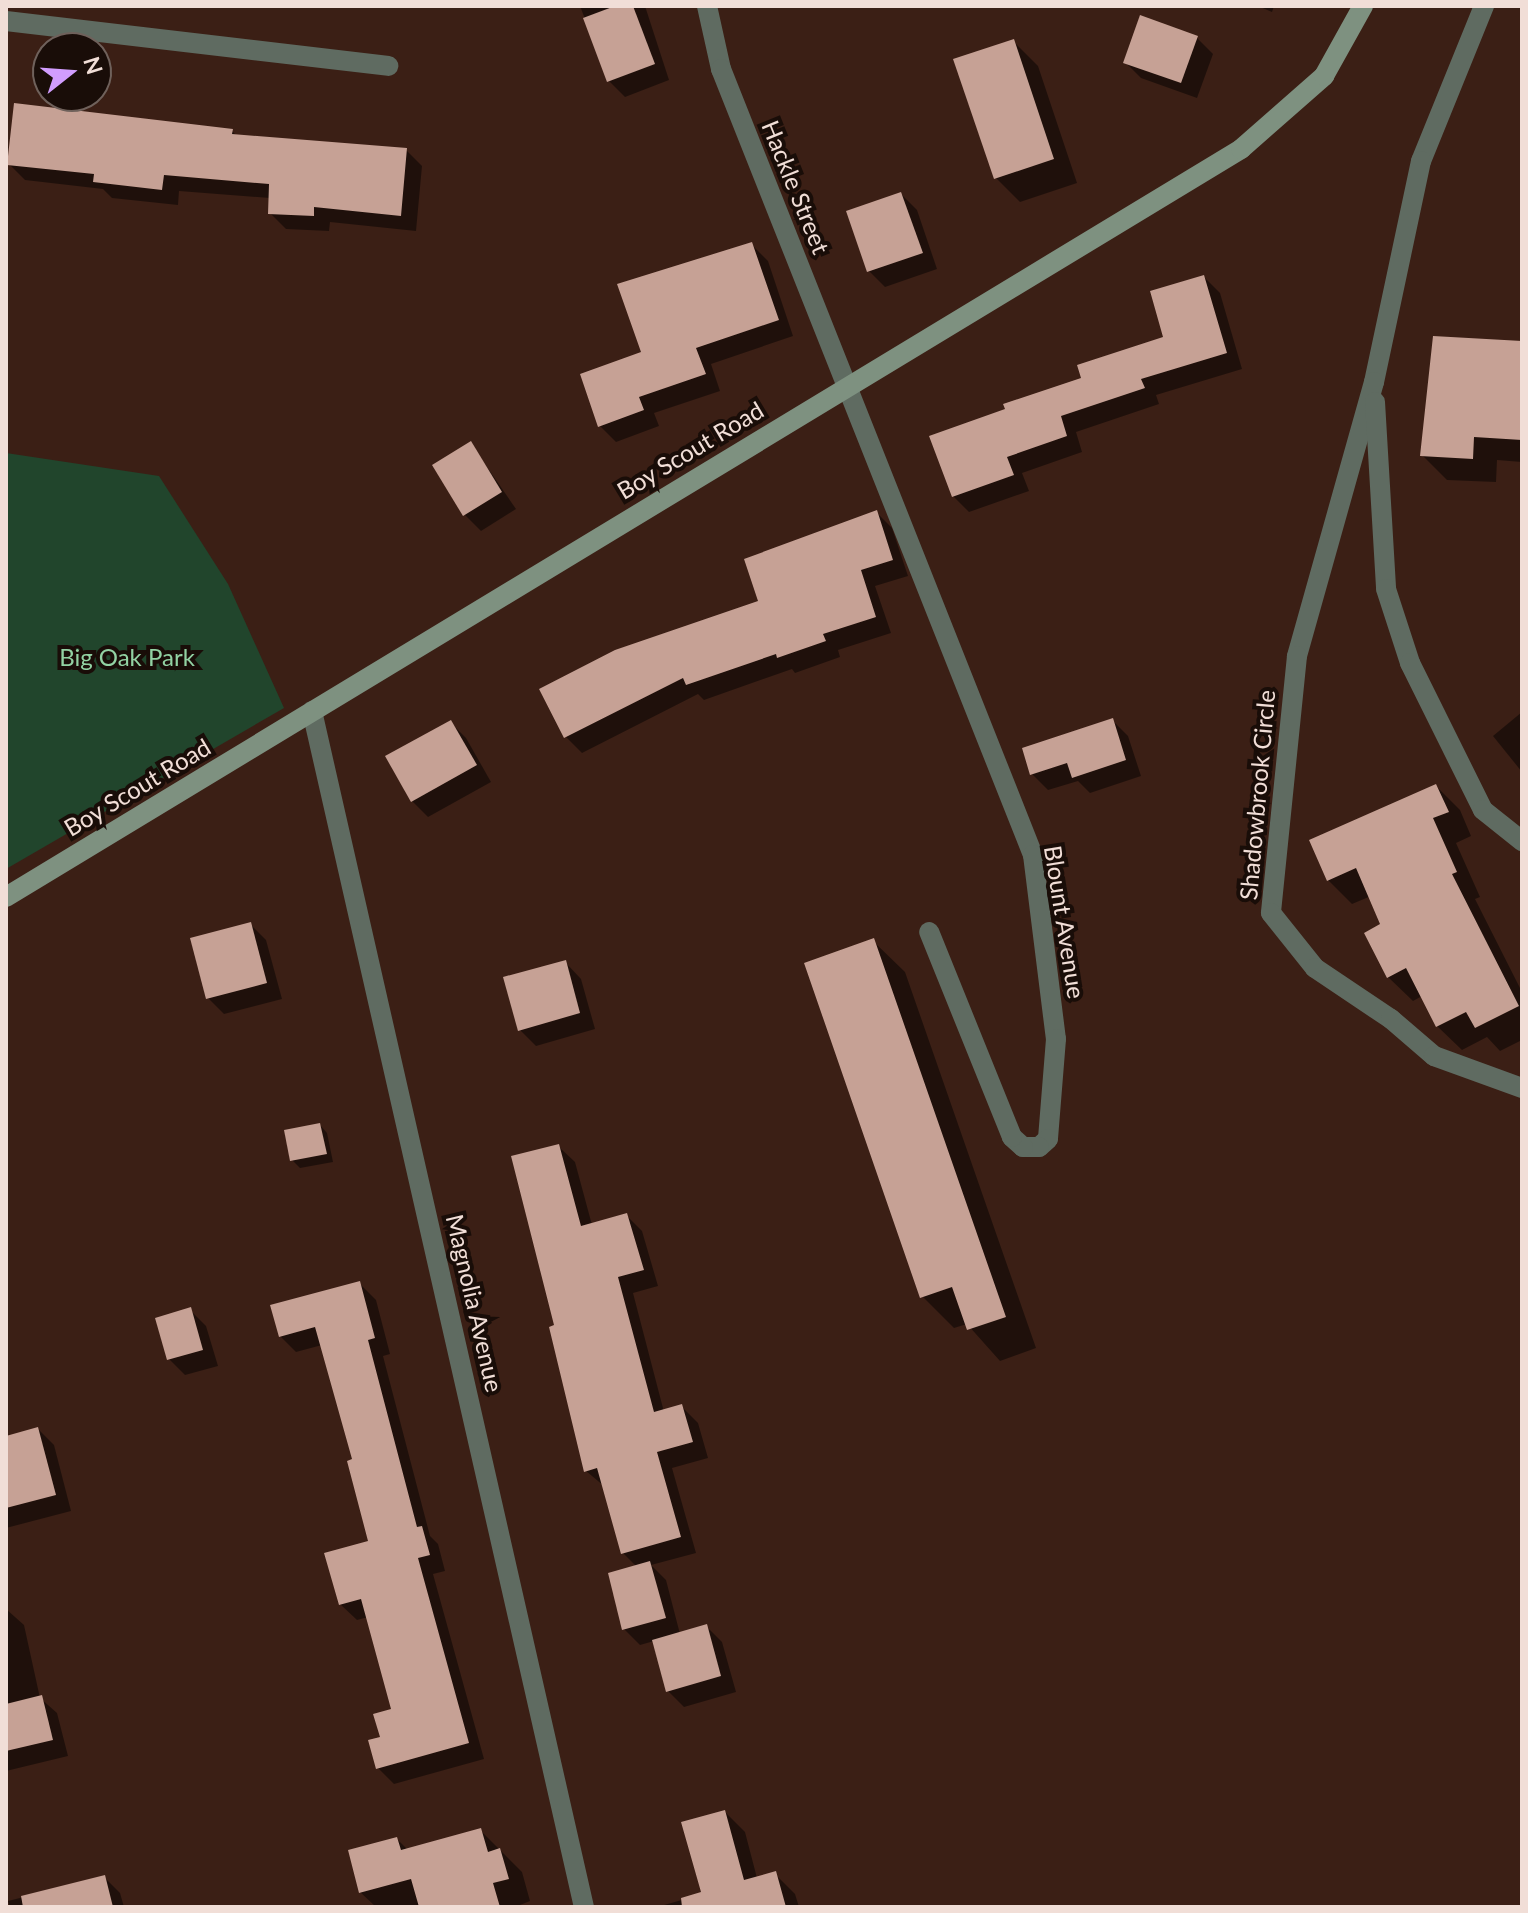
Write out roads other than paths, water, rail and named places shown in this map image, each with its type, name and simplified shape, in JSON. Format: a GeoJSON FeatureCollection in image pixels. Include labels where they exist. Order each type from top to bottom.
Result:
{"type":"FeatureCollection","features":[{"type":"Feature","properties":{"kind":"street","name":"Hackle Street"},"geometry":{"type":"LineString","coordinates":[[707,6],[721,69],[847,385]]}},
{"type":"Feature","properties":{"kind":"street","name":"Boy Scout Road"},"geometry":{"type":"LineString","coordinates":[[6,897],[1241,149],[1324,76],[1363,6]]}},
{"type":"Feature","properties":{"kind":"street","name":"Shadowbrook Circle"},"geometry":{"type":"LineString","coordinates":[[1484,6],[1421,161],[1374,382],[1297,656],[1271,913],[1315,968],[1391,1019],[1434,1056],[1522,1088]]}},
{"type":"Feature","properties":{"kind":"street"},"geometry":{"type":"LineString","coordinates":[[6,21],[388,66]]}},
{"type":"Feature","properties":{"kind":"street","name":"Shadowbrook Circle"},"geometry":{"type":"LineString","coordinates":[[1374,382],[1386,589],[1410,663],[1483,810],[1522,841]]}},
{"type":"Feature","properties":{"kind":"street","name":"Blount Avenue"},"geometry":{"type":"LineString","coordinates":[[847,385],[1033,855],[1056,1039],[1048,1139],[1039,1147],[1023,1147],[1012,1137],[929,932]]}},
{"type":"Feature","properties":{"kind":"street","name":"Magnolia Avenue"},"geometry":{"type":"LineString","coordinates":[[312,711],[584,1907]]}},
{"type":"Feature","properties":{"kind":"park label","name":"Big Oak Park"},"geometry":{"type":"Point","coordinates":[127,657]}}]}
